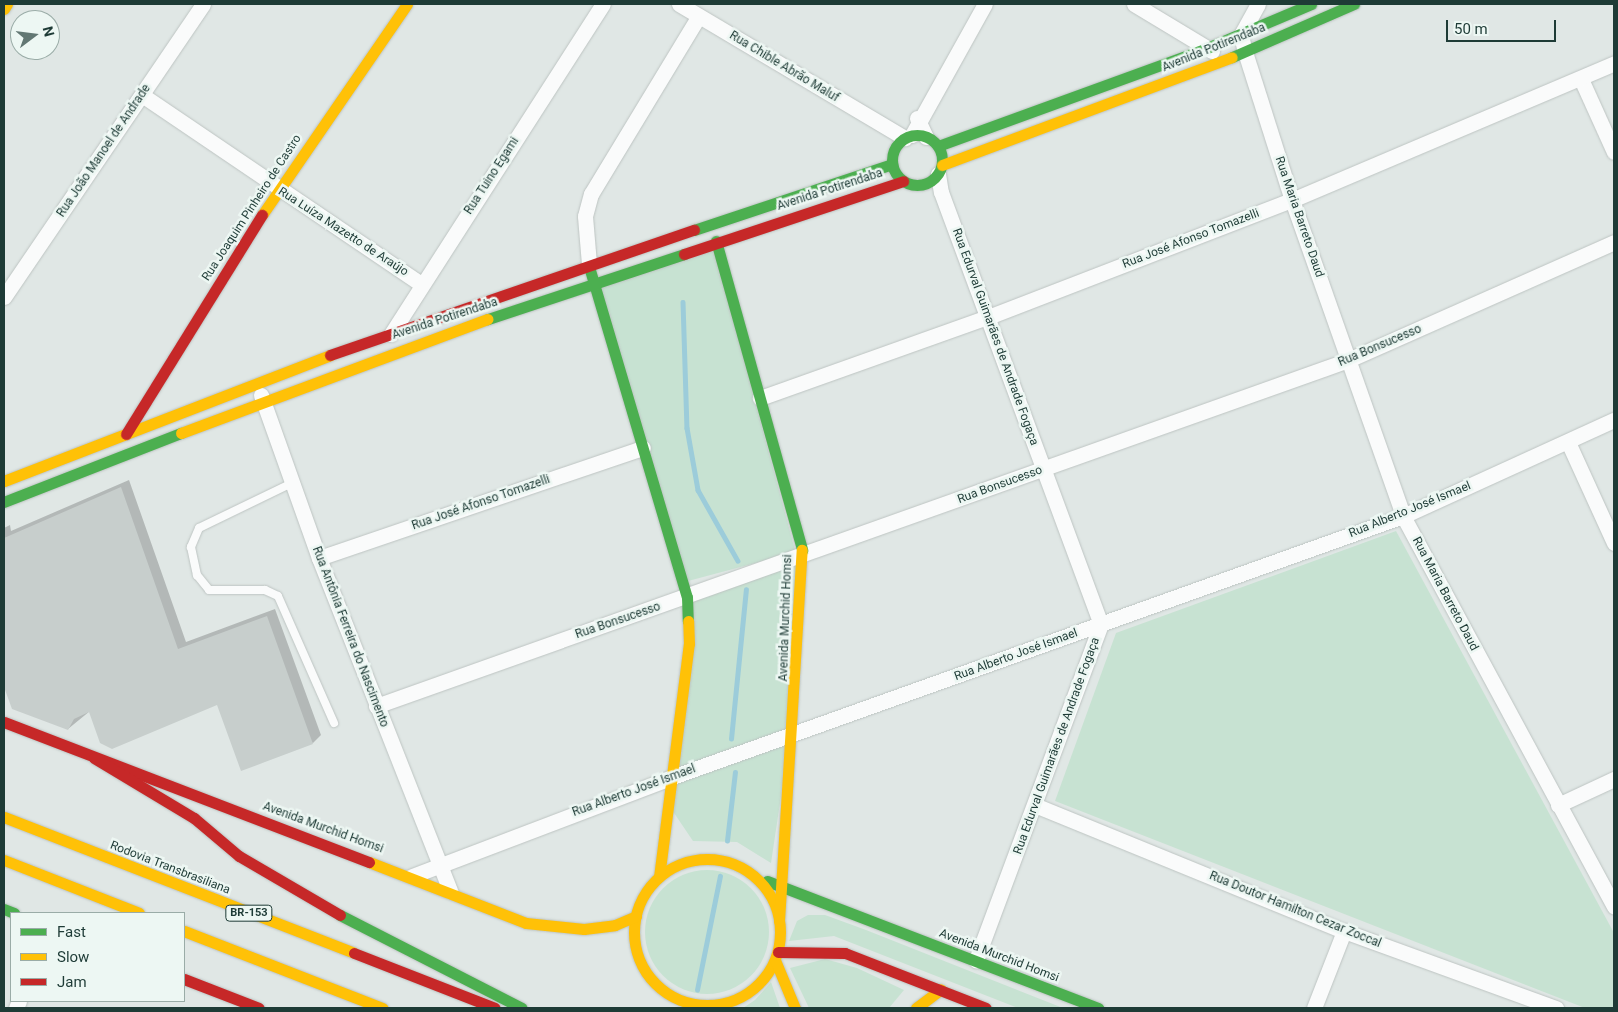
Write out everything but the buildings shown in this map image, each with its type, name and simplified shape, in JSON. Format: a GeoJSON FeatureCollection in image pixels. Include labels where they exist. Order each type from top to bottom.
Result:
{"type":"FeatureCollection","features":[{"type":"Feature","properties":{"kind":"main road"},"geometry":{"type":"LineString","coordinates":[[4,9],[7,4]]}},
{"type":"Feature","properties":{"kind":"main road","name":"Rua Joaquim Pinheiro de Castro"},"geometry":{"type":"LineString","coordinates":[[110,458],[278,189],[407,4]]}},
{"type":"Feature","properties":{"kind":"main road","name":"Avenida Potirendaba"},"geometry":{"type":"LineString","coordinates":[[915,141],[1207,48],[1311,4]]}},
{"type":"Feature","properties":{"kind":"main road","name":"Avenida Potirendaba"},"geometry":{"type":"LineString","coordinates":[[936,174],[1245,52],[1354,4]]}},
{"type":"Feature","properties":{"kind":"main road"},"geometry":{"type":"LineString","coordinates":[[915,141],[936,174],[903,181],[892,164],[915,141]]}},
{"type":"Feature","properties":{"kind":"main road","name":"Avenida Potirendaba"},"geometry":{"type":"LineString","coordinates":[[4,481],[256,382],[390,332],[892,164]]}},
{"type":"Feature","properties":{"kind":"main road","name":"Avenida Potirendaba"},"geometry":{"type":"LineString","coordinates":[[4,502],[262,398],[396,350],[716,241],[903,181]]}},
{"type":"Feature","properties":{"kind":"main road","name":"Avenida Murchid Homsi"},"geometry":{"type":"LineString","coordinates":[[716,241],[804,556],[795,734],[779,886],[780,921]]}},
{"type":"Feature","properties":{"kind":"main road"},"geometry":{"type":"LineString","coordinates":[[589,264],[687,597],[689,644],[659,877],[636,916],[634,939],[640,962],[662,990],[698,1005],[722,1006],[755,988],[776,956]]}},
{"type":"Feature","properties":{"kind":"main road","name":"Avenida Murchid Homsi"},"geometry":{"type":"LineString","coordinates":[[4,722],[94,758],[412,876],[526,923],[554,928],[615,925],[636,916]]}},
{"type":"Feature","properties":{"kind":"main road"},"geometry":{"type":"LineString","coordinates":[[94,758],[194,818],[239,856],[302,896],[522,1008]]}},
{"type":"Feature","properties":{"kind":"main road","name":"Rodovia Transbrasiliana"},"geometry":{"type":"LineString","coordinates":[[4,817],[495,1008]]}},
{"type":"Feature","properties":{"kind":"main road"},"geometry":{"type":"LineString","coordinates":[[659,877],[678,864],[706,859],[735,864],[754,876],[769,894],[780,921],[776,956],[795,1008]]}},
{"type":"Feature","properties":{"kind":"main road"},"geometry":{"type":"LineString","coordinates":[[4,860],[136,912]]}},
{"type":"Feature","properties":{"kind":"main road","name":"Avenida Murchid Homsi"},"geometry":{"type":"LineString","coordinates":[[754,876],[1098,1008]]}},
{"type":"Feature","properties":{"kind":"main road"},"geometry":{"type":"LineString","coordinates":[[185,930],[383,1008]]}},
{"type":"Feature","properties":{"kind":"main road"},"geometry":{"type":"LineString","coordinates":[[776,956],[845,953],[986,1008]]}},
{"type":"Feature","properties":{"kind":"main road"},"geometry":{"type":"LineString","coordinates":[[185,979],[259,1008]]}},
{"type":"Feature","properties":{"kind":"main road"},"geometry":{"type":"LineString","coordinates":[[916,1008],[941,989]]}},
{"type":"Feature","properties":{"kind":"main road"},"geometry":{"type":"LineString","coordinates":[[661,1008],[662,990]]}},
{"type":"Feature","properties":{"kind":"street","name":"Rua João Manoel de Andrade"},"geometry":{"type":"LineString","coordinates":[[4,297],[203,4]]}},
{"type":"Feature","properties":{"kind":"street","name":"Rua Tuino Egami"},"geometry":{"type":"LineString","coordinates":[[390,332],[603,4]]}},
{"type":"Feature","properties":{"kind":"street","name":"Rua Chible Abrão Maluf"},"geometry":{"type":"LineString","coordinates":[[679,4],[888,131],[915,141]]}},
{"type":"Feature","properties":{"kind":"street"},"geometry":{"type":"LineString","coordinates":[[915,141],[917,118],[985,4]]}},
{"type":"Feature","properties":{"kind":"street"},"geometry":{"type":"LineString","coordinates":[[1134,4],[1207,48],[1223,60]]}},
{"type":"Feature","properties":{"kind":"street"},"geometry":{"type":"LineString","coordinates":[[1241,35],[1258,4]]}},
{"type":"Feature","properties":{"kind":"street"},"geometry":{"type":"LineString","coordinates":[[589,264],[585,216],[591,194],[699,16]]}},
{"type":"Feature","properties":{"kind":"street","name":"Rua Maria Barreto Daud"},"geometry":{"type":"LineString","coordinates":[[1241,35],[1292,200],[1403,516],[1614,907]]}},
{"type":"Feature","properties":{"kind":"street","name":"Rua José Afonso Tomazelli"},"geometry":{"type":"LineString","coordinates":[[760,398],[988,317],[1292,200],[1581,79],[1614,63]]}},
{"type":"Feature","properties":{"kind":"street"},"geometry":{"type":"LineString","coordinates":[[1581,79],[1614,152]]}},
{"type":"Feature","properties":{"kind":"street","name":"Rua Luíza Mazetto de Araújo"},"geometry":{"type":"LineString","coordinates":[[142,95],[278,189],[421,284]]}},
{"type":"Feature","properties":{"kind":"street","name":"Rua Edurval Guimarães de Andrade Fogaça"},"geometry":{"type":"LineString","coordinates":[[936,174],[940,192],[1101,624],[1037,806],[976,961]]}},
{"type":"Feature","properties":{"kind":"street","name":"Rua Bonsucesso"},"geometry":{"type":"LineString","coordinates":[[376,706],[804,556],[1348,360],[1614,242]]}},
{"type":"Feature","properties":{"kind":"street"},"geometry":{"type":"LineString","coordinates":[[390,332],[396,350]]}},
{"type":"Feature","properties":{"kind":"street","name":"Rua Antônia Ferreira do Nascimento"},"geometry":{"type":"LineString","coordinates":[[256,382],[319,558],[450,891]]}},
{"type":"Feature","properties":{"kind":"street","name":"Rua Alberto José Ismael"},"geometry":{"type":"LineString","coordinates":[[412,876],[438,863],[672,777],[1403,516],[1614,420]]}},
{"type":"Feature","properties":{"kind":"street"},"geometry":{"type":"LineString","coordinates":[[1568,442],[1614,543]]}},
{"type":"Feature","properties":{"kind":"street","name":"Rua José Afonso Tomazelli"},"geometry":{"type":"LineString","coordinates":[[319,558],[644,448]]}},
{"type":"Feature","properties":{"kind":"street"},"geometry":{"type":"LineString","coordinates":[[1558,805],[1614,779]]}},
{"type":"Feature","properties":{"kind":"street","name":"Rua Doutor Hamilton Cezar Zoccal"},"geometry":{"type":"LineString","coordinates":[[1037,806],[1344,931],[1556,1008]]}},
{"type":"Feature","properties":{"kind":"street"},"geometry":{"type":"LineString","coordinates":[[1314,1008],[1344,931]]}},
{"type":"Feature","properties":{"kind":"lane"},"geometry":{"type":"LineString","coordinates":[[292,483],[199,528],[191,547],[197,575],[209,590],[265,590],[278,596],[334,723]]}},
{"type":"Feature","properties":{"kind":"green space"},"geometry":{"type":"Polygon","coordinates":[[[714,248],[796,552],[681,583],[599,279],[714,248]]]}},
{"type":"Feature","properties":{"kind":"green space"},"geometry":{"type":"Polygon","coordinates":[[[1396,531],[1614,933],[1614,1008],[1585,1008],[1055,801],[1116,633],[1396,531]]]}},
{"type":"Feature","properties":{"kind":"green space"},"geometry":{"type":"Polygon","coordinates":[[[799,564],[790,729],[675,770],[693,601],[799,564]]]}},
{"type":"Feature","properties":{"kind":"green space"},"geometry":{"type":"Polygon","coordinates":[[[789,743],[771,863],[737,842],[693,841],[670,807],[673,783],[789,743]]]}},
{"type":"Feature","properties":{"kind":"green space"},"geometry":{"type":"Polygon","coordinates":[[[707,870],[731,875],[751,888],[764,908],[769,932],[764,956],[751,976],[731,989],[707,994],[683,989],[663,976],[650,956],[645,932],[650,908],[663,888],[683,875],[707,870]]]}},
{"type":"Feature","properties":{"kind":"green space"},"geometry":{"type":"Polygon","coordinates":[[[808,915],[825,915],[1063,1008],[1018,1008],[834,936],[789,941],[797,921],[808,915]]]}},
{"type":"Feature","properties":{"kind":"green space"},"geometry":{"type":"Polygon","coordinates":[[[825,959],[857,968],[904,990],[889,1008],[809,1008],[790,968],[825,959]]]}},
{"type":"Feature","properties":{"kind":"green space"},"geometry":{"type":"Polygon","coordinates":[[[771,982],[780,1008],[743,1008],[755,1000],[771,982]]]}},
{"type":"Feature","properties":{"kind":"waterway"},"geometry":{"type":"LineString","coordinates":[[683,302],[687,428],[698,490],[738,561]]}},
{"type":"Feature","properties":{"kind":"waterway"},"geometry":{"type":"LineString","coordinates":[[731,739],[746,590]]}},
{"type":"Feature","properties":{"kind":"waterway"},"geometry":{"type":"LineString","coordinates":[[727,841],[735,772]]}},
{"type":"Feature","properties":{"kind":"waterway"},"geometry":{"type":"LineString","coordinates":[[697,990],[720,876]]}},
{"type":"Feature","properties":{"kind":"traffic: fast"},"geometry":{"type":"LineString","coordinates":[[938,146],[1207,48],[1311,4]]}},
{"type":"Feature","properties":{"kind":"traffic: fast"},"geometry":{"type":"LineString","coordinates":[[1232,57],[1354,4]]}},
{"type":"Feature","properties":{"kind":"traffic: fast"},"geometry":{"type":"LineString","coordinates":[[912,135],[922,135],[935,142],[942,155],[942,160],[942,165],[935,178],[922,185],[912,185],[903,181],[896,174],[892,165],[892,155],[896,146],[903,139],[912,135]]}},
{"type":"Feature","properties":{"kind":"traffic: fast"},"geometry":{"type":"LineString","coordinates":[[694,230],[892,164]]}},
{"type":"Feature","properties":{"kind":"traffic: fast"},"geometry":{"type":"LineString","coordinates":[[716,241],[802,550]]}},
{"type":"Feature","properties":{"kind":"traffic: fast"},"geometry":{"type":"LineString","coordinates":[[488,319],[684,254]]}},
{"type":"Feature","properties":{"kind":"traffic: fast"},"geometry":{"type":"LineString","coordinates":[[590,270],[687,597],[688,621]]}},
{"type":"Feature","properties":{"kind":"traffic: fast"},"geometry":{"type":"LineString","coordinates":[[4,502],[181,433]]}},
{"type":"Feature","properties":{"kind":"traffic: fast"},"geometry":{"type":"LineString","coordinates":[[767,881],[1098,1008]]}},
{"type":"Feature","properties":{"kind":"traffic: fast"},"geometry":{"type":"LineString","coordinates":[[4,909],[12,912]]}},
{"type":"Feature","properties":{"kind":"traffic: fast"},"geometry":{"type":"LineString","coordinates":[[340,915],[522,1008]]}},
{"type":"Feature","properties":{"kind":"traffic: slow"},"geometry":{"type":"LineString","coordinates":[[4,9],[7,4]]}},
{"type":"Feature","properties":{"kind":"traffic: slow"},"geometry":{"type":"LineString","coordinates":[[262,215],[407,4]]}},
{"type":"Feature","properties":{"kind":"traffic: slow"},"geometry":{"type":"LineString","coordinates":[[942,165],[1232,57]]}},
{"type":"Feature","properties":{"kind":"traffic: slow"},"geometry":{"type":"LineString","coordinates":[[181,433],[488,319]]}},
{"type":"Feature","properties":{"kind":"traffic: slow"},"geometry":{"type":"LineString","coordinates":[[4,481],[330,355]]}},
{"type":"Feature","properties":{"kind":"traffic: slow"},"geometry":{"type":"LineString","coordinates":[[779,921],[802,550]]}},
{"type":"Feature","properties":{"kind":"traffic: slow"},"geometry":{"type":"LineString","coordinates":[[659,877],[689,644],[688,621]]}},
{"type":"Feature","properties":{"kind":"traffic: slow"},"geometry":{"type":"LineString","coordinates":[[4,817],[354,953]]}},
{"type":"Feature","properties":{"kind":"traffic: slow"},"geometry":{"type":"LineString","coordinates":[[707,859],[735,864],[759,880],[775,904],[780,932],[775,960],[759,984],[735,1000],[707,1005],[679,1000],[655,984],[639,960],[634,932],[639,904],[655,880],[679,864],[707,859]]}},
{"type":"Feature","properties":{"kind":"traffic: slow"},"geometry":{"type":"LineString","coordinates":[[4,860],[136,912]]}},
{"type":"Feature","properties":{"kind":"traffic: slow"},"geometry":{"type":"LineString","coordinates":[[369,862],[526,923],[584,929],[615,925],[636,916]]}},
{"type":"Feature","properties":{"kind":"traffic: slow"},"geometry":{"type":"LineString","coordinates":[[185,931],[383,1008]]}},
{"type":"Feature","properties":{"kind":"traffic: slow"},"geometry":{"type":"LineString","coordinates":[[775,960],[795,1008]]}},
{"type":"Feature","properties":{"kind":"traffic: slow"},"geometry":{"type":"LineString","coordinates":[[916,1008],[941,989]]}},
{"type":"Feature","properties":{"kind":"traffic: jam"},"geometry":{"type":"LineString","coordinates":[[684,254],[903,181]]}},
{"type":"Feature","properties":{"kind":"traffic: jam"},"geometry":{"type":"LineString","coordinates":[[126,434],[262,215]]}},
{"type":"Feature","properties":{"kind":"traffic: jam"},"geometry":{"type":"LineString","coordinates":[[330,355],[694,230]]}},
{"type":"Feature","properties":{"kind":"traffic: jam"},"geometry":{"type":"LineString","coordinates":[[4,722],[369,862]]}},
{"type":"Feature","properties":{"kind":"traffic: jam"},"geometry":{"type":"LineString","coordinates":[[94,758],[194,818],[239,856],[340,915]]}},
{"type":"Feature","properties":{"kind":"traffic: jam"},"geometry":{"type":"LineString","coordinates":[[778,952],[845,953],[986,1008]]}},
{"type":"Feature","properties":{"kind":"traffic: jam"},"geometry":{"type":"LineString","coordinates":[[354,953],[495,1008]]}},
{"type":"Feature","properties":{"kind":"traffic: jam"},"geometry":{"type":"LineString","coordinates":[[185,979],[259,1008]]}}]}
